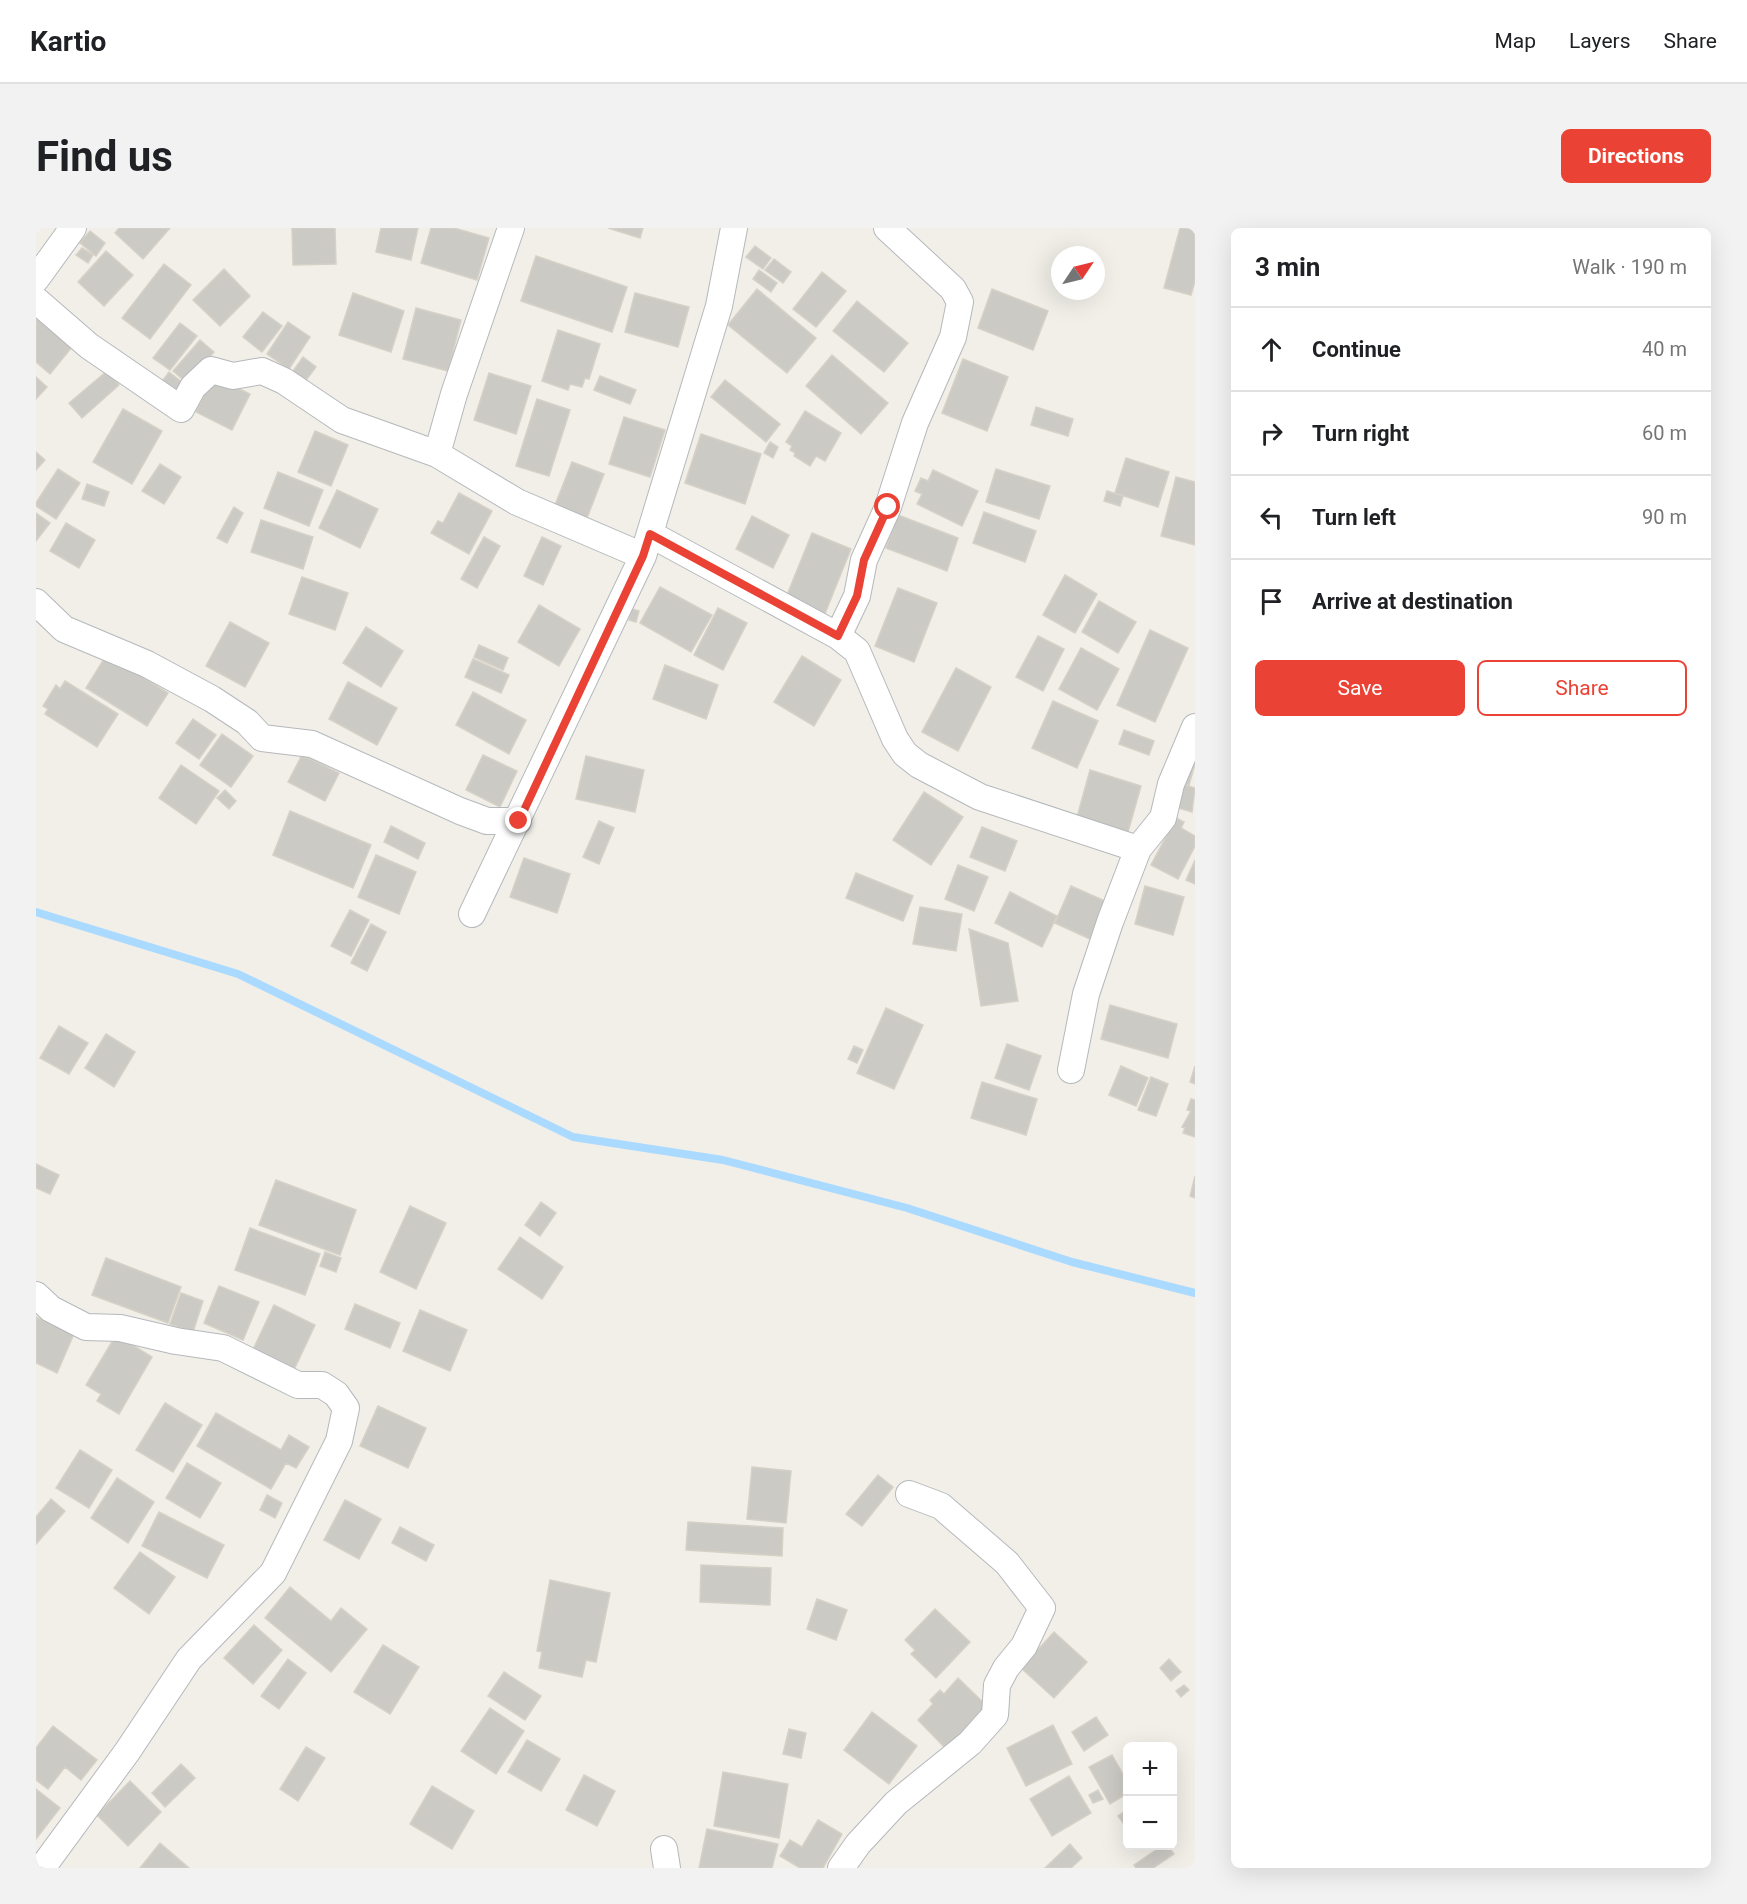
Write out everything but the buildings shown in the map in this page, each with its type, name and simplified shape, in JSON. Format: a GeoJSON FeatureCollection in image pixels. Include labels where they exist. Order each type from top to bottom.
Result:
{"type":"FeatureCollection","features":[{"type":"Feature","properties":{"kind":"street"},"geometry":{"type":"LineString","coordinates":[[36,279],[73,228]]}},
{"type":"Feature","properties":{"kind":"street"},"geometry":{"type":"LineString","coordinates":[[437,454],[454,394],[511,228]]}},
{"type":"Feature","properties":{"kind":"street"},"geometry":{"type":"LineString","coordinates":[[472,914],[519,821],[647,545],[719,306],[734,228]]}},
{"type":"Feature","properties":{"kind":"street"},"geometry":{"type":"LineString","coordinates":[[838,636],[857,596],[864,560],[888,507],[915,423],[953,336],[960,302],[953,289],[887,228]]}},
{"type":"Feature","properties":{"kind":"street"},"geometry":{"type":"LineString","coordinates":[[36,300],[89,346],[181,409],[193,387],[211,370],[233,376],[262,371],[292,386],[342,420],[437,454],[517,502],[647,545],[838,636],[857,651],[895,740],[905,754],[920,765],[980,796],[1138,849]]}},
{"type":"Feature","properties":{"kind":"street"},"geometry":{"type":"LineString","coordinates":[[36,602],[64,629],[147,664],[212,699],[247,722],[262,738],[312,744],[460,811],[487,820],[519,821]]}},
{"type":"Feature","properties":{"kind":"street"},"geometry":{"type":"LineString","coordinates":[[1071,1070],[1086,994],[1138,849],[1163,818],[1171,784],[1195,727]]}},
{"type":"Feature","properties":{"kind":"street"},"geometry":{"type":"LineString","coordinates":[[36,1295],[51,1309],[86,1327],[120,1328],[176,1341],[223,1348],[298,1386],[322,1385],[336,1394],[346,1408],[339,1441],[273,1573],[189,1659],[126,1752],[42,1868]]}},
{"type":"Feature","properties":{"kind":"street"},"geometry":{"type":"LineString","coordinates":[[841,1868],[858,1844],[896,1803],[970,1743],[995,1715],[996,1685],[1024,1646],[1042,1608],[1007,1563],[941,1506],[909,1494]]}},
{"type":"Feature","properties":{"kind":"waterway"},"geometry":{"type":"LineString","coordinates":[[36,912],[238,974],[573,1137],[723,1160],[907,1208],[1072,1262],[1195,1293]]}},
{"type":"Feature","properties":{"kind":"route"},"geometry":{"type":"LineString","coordinates":[[519,821],[643,556],[650,534],[838,636],[857,596],[864,560],[888,507]]}}]}
